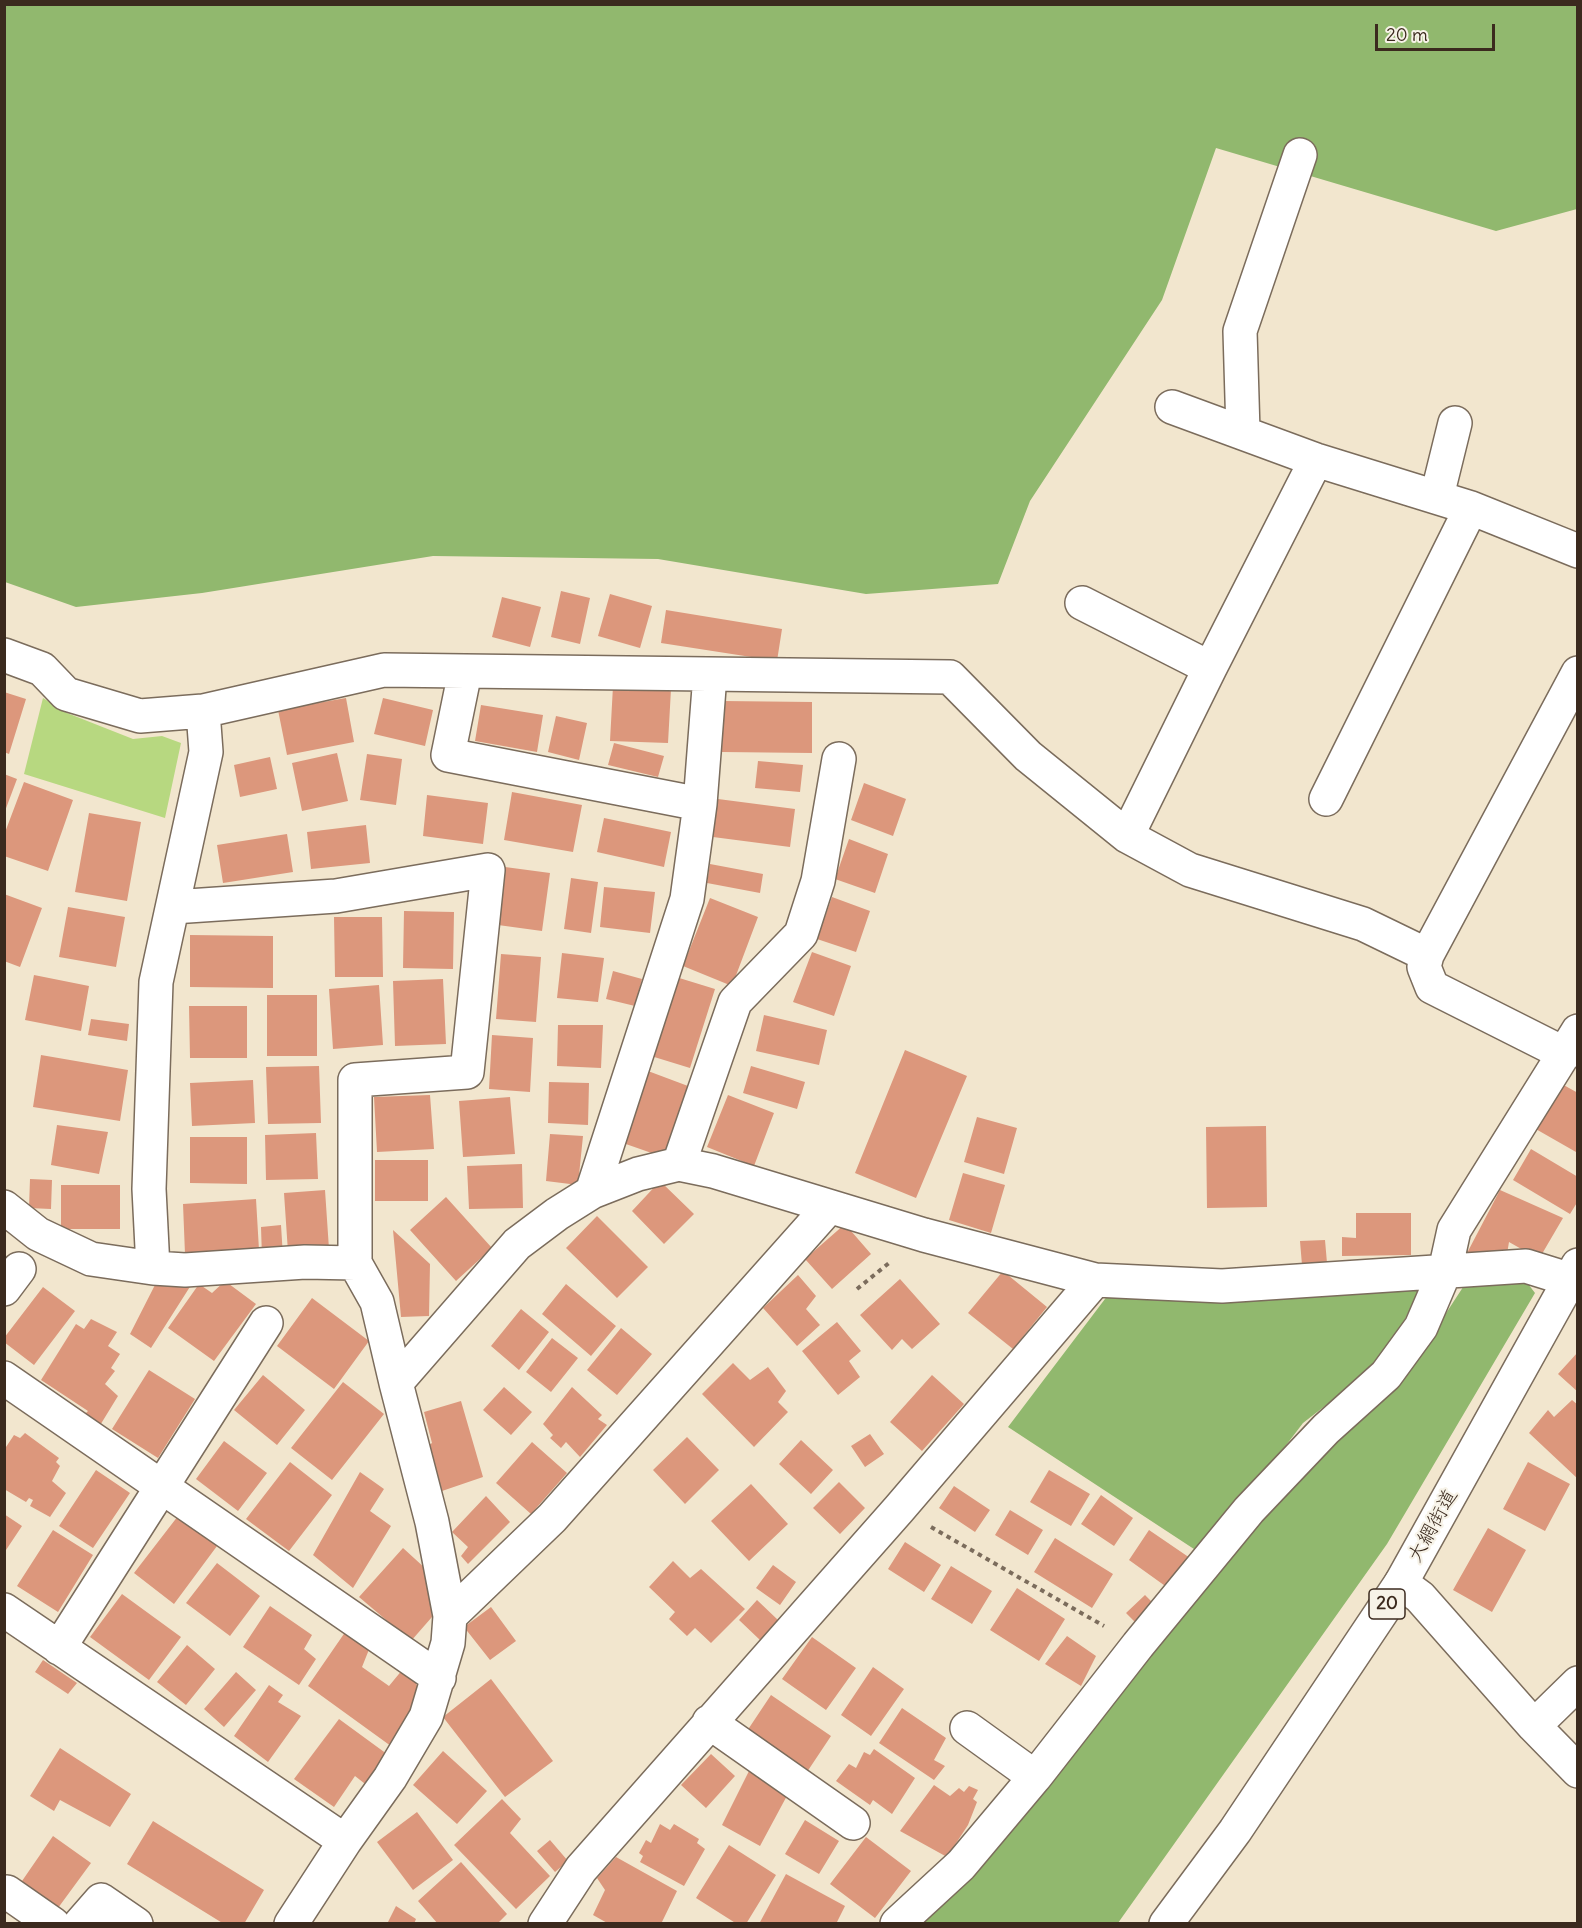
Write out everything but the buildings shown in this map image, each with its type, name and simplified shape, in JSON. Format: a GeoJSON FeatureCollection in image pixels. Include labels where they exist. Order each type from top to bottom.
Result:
{"type":"FeatureCollection","features":[{"type":"Feature","properties":{"kind":"street"},"geometry":{"type":"LineString","coordinates":[[1243,432],[1240,331],[1300,155]]}},
{"type":"Feature","properties":{"kind":"street"},"geometry":{"type":"LineString","coordinates":[[1172,407],[1316,460],[1471,508],[1578,551]]}},
{"type":"Feature","properties":{"kind":"street"},"geometry":{"type":"LineString","coordinates":[[1437,496],[1455,423]]}},
{"type":"Feature","properties":{"kind":"street"},"geometry":{"type":"LineString","coordinates":[[1127,836],[1316,460]]}},
{"type":"Feature","properties":{"kind":"street"},"geometry":{"type":"LineString","coordinates":[[1326,799],[1471,508]]}},
{"type":"Feature","properties":{"kind":"street"},"geometry":{"type":"LineString","coordinates":[[1082,603],[1210,668]]}},
{"type":"Feature","properties":{"kind":"street"},"geometry":{"type":"LineString","coordinates":[[4,655],[42,669],[66,693],[140,716],[203,711],[384,670],[950,677],[1028,756],[1127,836],[1190,870],[1363,924],[1427,955]]}},
{"type":"Feature","properties":{"kind":"street"},"geometry":{"type":"LineString","coordinates":[[465,672],[448,755],[700,804]]}},
{"type":"Feature","properties":{"kind":"street"},"geometry":{"type":"LineString","coordinates":[[897,1923],[962,1864],[1035,1777],[1138,1645],[1249,1510],[1326,1429],[1386,1375],[1421,1327],[1445,1271],[1454,1230],[1571,1042],[1432,987],[1424,968],[1427,955],[1578,673]]}},
{"type":"Feature","properties":{"kind":"street"},"geometry":{"type":"LineString","coordinates":[[592,1192],[687,899],[700,804],[710,675]]}},
{"type":"Feature","properties":{"kind":"street"},"geometry":{"type":"LineString","coordinates":[[153,1268],[149,1189],[156,982],[206,752],[203,711]]}},
{"type":"Feature","properties":{"kind":"street"},"geometry":{"type":"LineString","coordinates":[[680,1164],[735,1002],[801,934],[818,881],[839,759]]}},
{"type":"Feature","properties":{"kind":"street"},"geometry":{"type":"LineString","coordinates":[[173,907],[336,897],[488,870],[467,1072],[356,1080],[355,1263],[377,1302],[432,1522],[450,1616],[448,1643],[426,1716],[390,1778],[291,1923]]}},
{"type":"Feature","properties":{"kind":"street"},"geometry":{"type":"LineString","coordinates":[[396,1383],[517,1244],[556,1214],[592,1192],[638,1174],[680,1164],[713,1171],[829,1207],[1095,1280],[1222,1286],[1526,1266],[1575,1277]]}},
{"type":"Feature","properties":{"kind":"street"},"geometry":{"type":"LineString","coordinates":[[4,1207],[38,1234],[91,1259],[185,1270],[305,1262],[355,1263]]}},
{"type":"Feature","properties":{"kind":"street"},"geometry":{"type":"LineString","coordinates":[[450,1616],[552,1518],[829,1207]]}},
{"type":"Feature","properties":{"kind":"street","name":"大網街道"},"geometry":{"type":"LineString","coordinates":[[1166,1923],[1235,1831],[1401,1583],[1575,1277]]}},
{"type":"Feature","properties":{"kind":"street"},"geometry":{"type":"LineString","coordinates":[[554,1921],[581,1869],[899,1509],[1095,1280]]}},
{"type":"Feature","properties":{"kind":"street"},"geometry":{"type":"LineString","coordinates":[[59,1647],[266,1323]]}},
{"type":"Feature","properties":{"kind":"street"},"geometry":{"type":"LineString","coordinates":[[4,1378],[439,1678]]}},
{"type":"Feature","properties":{"kind":"street"},"geometry":{"type":"LineString","coordinates":[[1401,1583],[1420,1596],[1534,1726],[1578,1771]]}},
{"type":"Feature","properties":{"kind":"street"},"geometry":{"type":"LineString","coordinates":[[4,1610],[345,1841]]}},
{"type":"Feature","properties":{"kind":"street"},"geometry":{"type":"LineString","coordinates":[[1534,1726],[1578,1683]]}},
{"type":"Feature","properties":{"kind":"street"},"geometry":{"type":"LineString","coordinates":[[709,1722],[853,1823]]}},
{"type":"Feature","properties":{"kind":"street"},"geometry":{"type":"LineString","coordinates":[[967,1728],[1035,1777]]}},
{"type":"Feature","properties":{"kind":"street"},"geometry":{"type":"LineString","coordinates":[[7,1892],[53,1923]]}},
{"type":"Feature","properties":{"kind":"street"},"geometry":{"type":"LineString","coordinates":[[80,1923],[100,1900],[136,1923]]}},
{"type":"Feature","properties":{"kind":"path"},"geometry":{"type":"LineString","coordinates":[[899,1509],[1138,1645]]}},
{"type":"Feature","properties":{"kind":"green space"},"geometry":{"type":"Polygon","coordinates":[[[5,5],[1577,5],[1577,209],[1496,231],[1216,148],[1162,300],[1030,501],[998,584],[866,594],[658,559],[433,556],[202,593],[76,607],[5,582],[5,5]]]}},
{"type":"Feature","properties":{"kind":"green space"},"geometry":{"type":"Polygon","coordinates":[[[43,698],[67,713],[133,739],[162,736],[181,743],[165,818],[24,774],[43,698]]]}},
{"type":"Feature","properties":{"kind":"green space"},"geometry":{"type":"Polygon","coordinates":[[[1522,1276],[1535,1293],[1387,1544],[1118,1923],[918,1924],[967,1883],[1223,1560],[1336,1437],[1403,1379],[1469,1278],[1522,1276]]]}},
{"type":"Feature","properties":{"kind":"green space"},"geometry":{"type":"Polygon","coordinates":[[[1422,1286],[1384,1360],[1303,1423],[1245,1499],[1197,1551],[1008,1427],[1108,1295],[1194,1301],[1422,1286]]]}}]}
